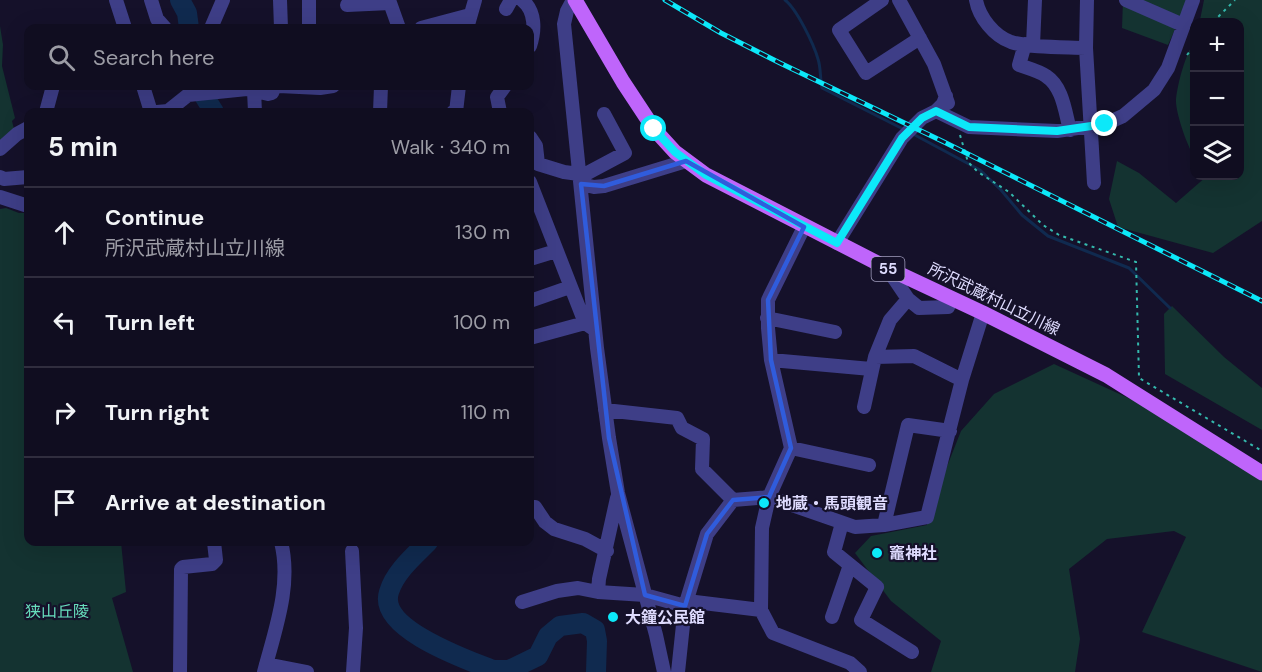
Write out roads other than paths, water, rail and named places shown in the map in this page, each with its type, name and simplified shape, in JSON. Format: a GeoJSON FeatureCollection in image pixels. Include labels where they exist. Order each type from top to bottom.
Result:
{"type":"FeatureCollection","features":[{"type":"Feature","properties":{"kind":"main road","name":"所沢武蔵村山立川線"},"geometry":{"type":"LineString","coordinates":[[574,0],[646,118],[664,141],[706,175],[804,227],[1106,375],[1262,473]]}},
{"type":"Feature","properties":{"kind":"street"},"geometry":{"type":"LineString","coordinates":[[116,0],[124,24]]}},
{"type":"Feature","properties":{"kind":"street"},"geometry":{"type":"LineString","coordinates":[[151,0],[157,19],[161,24]]}},
{"type":"Feature","properties":{"kind":"street"},"geometry":{"type":"LineString","coordinates":[[211,0],[221,7],[213,24]]}},
{"type":"Feature","properties":{"kind":"street"},"geometry":{"type":"LineString","coordinates":[[280,0],[281,24]]}},
{"type":"Feature","properties":{"kind":"street"},"geometry":{"type":"LineString","coordinates":[[309,0],[309,24]]}},
{"type":"Feature","properties":{"kind":"street"},"geometry":{"type":"LineString","coordinates":[[453,24],[469,22],[475,0]]}},
{"type":"Feature","properties":{"kind":"street"},"geometry":{"type":"LineString","coordinates":[[522,0],[531,12],[533,24]]}},
{"type":"Feature","properties":{"kind":"street"},"geometry":{"type":"LineString","coordinates":[[574,0],[567,11],[564,24],[580,178],[590,326],[618,493],[664,672]]}},
{"type":"Feature","properties":{"kind":"street"},"geometry":{"type":"LineString","coordinates":[[882,0],[839,30],[866,73],[920,38]]}},
{"type":"Feature","properties":{"kind":"street"},"geometry":{"type":"LineString","coordinates":[[899,0],[934,64],[955,122]]}},
{"type":"Feature","properties":{"kind":"street"},"geometry":{"type":"LineString","coordinates":[[976,0],[983,19],[1010,42],[1086,48]]}},
{"type":"Feature","properties":{"kind":"street"},"geometry":{"type":"LineString","coordinates":[[1035,0],[1029,45],[1019,65],[1046,75],[1054,84],[1064,105],[1070,130]]}},
{"type":"Feature","properties":{"kind":"street"},"geometry":{"type":"LineString","coordinates":[[1088,0],[1086,48],[1094,183]]}},
{"type":"Feature","properties":{"kind":"street"},"geometry":{"type":"LineString","coordinates":[[1126,0],[1183,25]]}},
{"type":"Feature","properties":{"kind":"street"},"geometry":{"type":"LineString","coordinates":[[936,111],[969,127],[1057,131],[1105,124],[1123,116],[1154,90],[1168,68],[1192,0]]}},
{"type":"Feature","properties":{"kind":"street"},"geometry":{"type":"LineString","coordinates":[[347,5],[390,2],[398,24]]}},
{"type":"Feature","properties":{"kind":"street"},"geometry":{"type":"LineString","coordinates":[[47,108],[52,90]]}},
{"type":"Feature","properties":{"kind":"street"},"geometry":{"type":"LineString","coordinates":[[144,90],[150,108]]}},
{"type":"Feature","properties":{"kind":"street"},"geometry":{"type":"LineString","coordinates":[[171,108],[188,92],[208,90]]}},
{"type":"Feature","properties":{"kind":"street"},"geometry":{"type":"LineString","coordinates":[[251,90],[268,94],[274,90]]}},
{"type":"Feature","properties":{"kind":"street"},"geometry":{"type":"LineString","coordinates":[[381,90],[381,108]]}},
{"type":"Feature","properties":{"kind":"street"},"geometry":{"type":"LineString","coordinates":[[456,108],[458,90]]}},
{"type":"Feature","properties":{"kind":"street"},"geometry":{"type":"LineString","coordinates":[[500,108],[497,97],[502,90]]}},
{"type":"Feature","properties":{"kind":"street"},"geometry":{"type":"LineString","coordinates":[[255,91],[255,108]]}},
{"type":"Feature","properties":{"kind":"street"},"geometry":{"type":"LineString","coordinates":[[837,243],[902,138],[922,118],[936,111],[943,104],[946,96]]}},
{"type":"Feature","properties":{"kind":"street"},"geometry":{"type":"LineString","coordinates":[[580,178],[625,153],[604,114]]}},
{"type":"Feature","properties":{"kind":"street"},"geometry":{"type":"LineString","coordinates":[[0,149],[24,130]]}},
{"type":"Feature","properties":{"kind":"street"},"geometry":{"type":"LineString","coordinates":[[534,143],[538,164],[534,170]]}},
{"type":"Feature","properties":{"kind":"street"},"geometry":{"type":"LineString","coordinates":[[538,164],[580,178],[594,186],[604,186],[686,160]]}},
{"type":"Feature","properties":{"kind":"street"},"geometry":{"type":"LineString","coordinates":[[0,177],[4,179],[24,177]]}},
{"type":"Feature","properties":{"kind":"street"},"geometry":{"type":"LineString","coordinates":[[534,193],[570,288],[590,326]]}},
{"type":"Feature","properties":{"kind":"street"},"geometry":{"type":"LineString","coordinates":[[0,197],[24,205]]}},
{"type":"Feature","properties":{"kind":"street"},"geometry":{"type":"LineString","coordinates":[[804,227],[768,300],[767,318],[771,360],[791,448],[769,497],[762,528],[761,610],[773,633],[852,669]]}},
{"type":"Feature","properties":{"kind":"street"},"geometry":{"type":"LineString","coordinates":[[534,258],[556,251]]}},
{"type":"Feature","properties":{"kind":"street"},"geometry":{"type":"LineString","coordinates":[[887,268],[908,299],[919,308],[948,307],[952,299]]}},
{"type":"Feature","properties":{"kind":"street"},"geometry":{"type":"LineString","coordinates":[[534,300],[570,288]]}},
{"type":"Feature","properties":{"kind":"street"},"geometry":{"type":"LineString","coordinates":[[864,407],[873,363],[890,320],[908,299]]}},
{"type":"Feature","properties":{"kind":"street"},"geometry":{"type":"LineString","coordinates":[[678,672],[686,604],[707,534],[733,500],[769,497],[855,528],[927,517],[962,380],[983,313]]}},
{"type":"Feature","properties":{"kind":"street"},"geometry":{"type":"LineString","coordinates":[[767,318],[835,332]]}},
{"type":"Feature","properties":{"kind":"street"},"geometry":{"type":"LineString","coordinates":[[534,337],[590,326]]}},
{"type":"Feature","properties":{"kind":"street"},"geometry":{"type":"LineString","coordinates":[[771,360],[873,363],[914,356],[962,380]]}},
{"type":"Feature","properties":{"kind":"street"},"geometry":{"type":"LineString","coordinates":[[605,410],[677,418],[682,428],[703,439],[702,469],[733,500]]}},
{"type":"Feature","properties":{"kind":"street"},"geometry":{"type":"LineString","coordinates":[[884,525],[908,425],[950,431]]}},
{"type":"Feature","properties":{"kind":"street"},"geometry":{"type":"LineString","coordinates":[[791,448],[869,465]]}},
{"type":"Feature","properties":{"kind":"street"},"geometry":{"type":"LineString","coordinates":[[598,592],[618,493]]}},
{"type":"Feature","properties":{"kind":"street"},"geometry":{"type":"LineString","coordinates":[[534,507],[545,522],[554,529],[585,539],[607,551]]}},
{"type":"Feature","properties":{"kind":"street"},"geometry":{"type":"LineString","coordinates":[[842,523],[834,552],[877,587],[861,620],[912,652]]}},
{"type":"Feature","properties":{"kind":"street"},"geometry":{"type":"LineString","coordinates":[[180,672],[181,569],[212,564],[216,560],[214,546]]}},
{"type":"Feature","properties":{"kind":"street"},"geometry":{"type":"LineString","coordinates":[[282,546],[286,579],[265,668],[307,672]]}},
{"type":"Feature","properties":{"kind":"street"},"geometry":{"type":"LineString","coordinates":[[352,551],[356,628],[353,672]]}},
{"type":"Feature","properties":{"kind":"street"},"geometry":{"type":"LineString","coordinates":[[832,617],[850,565]]}},
{"type":"Feature","properties":{"kind":"street"},"geometry":{"type":"LineString","coordinates":[[522,602],[557,591],[578,588],[598,592],[645,595],[686,604],[761,610]]}},
{"type":"Feature","properties":{"kind":"waterway"},"geometry":{"type":"LineString","coordinates":[[180,0],[187,13],[188,24]]}},
{"type":"Feature","properties":{"kind":"waterway"},"geometry":{"type":"LineString","coordinates":[[785,0],[800,19],[813,45],[819,62],[822,88],[905,130]]}},
{"type":"Feature","properties":{"kind":"waterway"},"geometry":{"type":"LineString","coordinates":[[200,90],[212,108]]}},
{"type":"Feature","properties":{"kind":"waterway"},"geometry":{"type":"LineString","coordinates":[[913,134],[980,170],[1022,215],[1048,236],[1129,268],[1170,308]]}},
{"type":"Feature","properties":{"kind":"waterway"},"geometry":{"type":"LineString","coordinates":[[424,546],[400,571],[389,592],[389,606],[397,618],[410,630],[427,641],[465,659],[493,670],[509,670],[538,656],[548,636],[560,626],[583,623],[595,630],[596,672]]}},
{"type":"Feature","properties":{"kind":"railway"},"geometry":{"type":"LineString","coordinates":[[665,0],[721,33],[780,63],[1262,301]]}},
{"type":"Feature","properties":{"kind":"place","name":"地蔵・馬頭観音"},"geometry":{"type":"Point","coordinates":[764,503]}},
{"type":"Feature","properties":{"kind":"place","name":"竈神社"},"geometry":{"type":"Point","coordinates":[877,553]}},
{"type":"Feature","properties":{"kind":"place","name":"大鐘公民館"},"geometry":{"type":"Point","coordinates":[613,617]}},
{"type":"Feature","properties":{"kind":"park label","name":"狭山丘陵"},"geometry":{"type":"Point","coordinates":[57,611]}}]}
